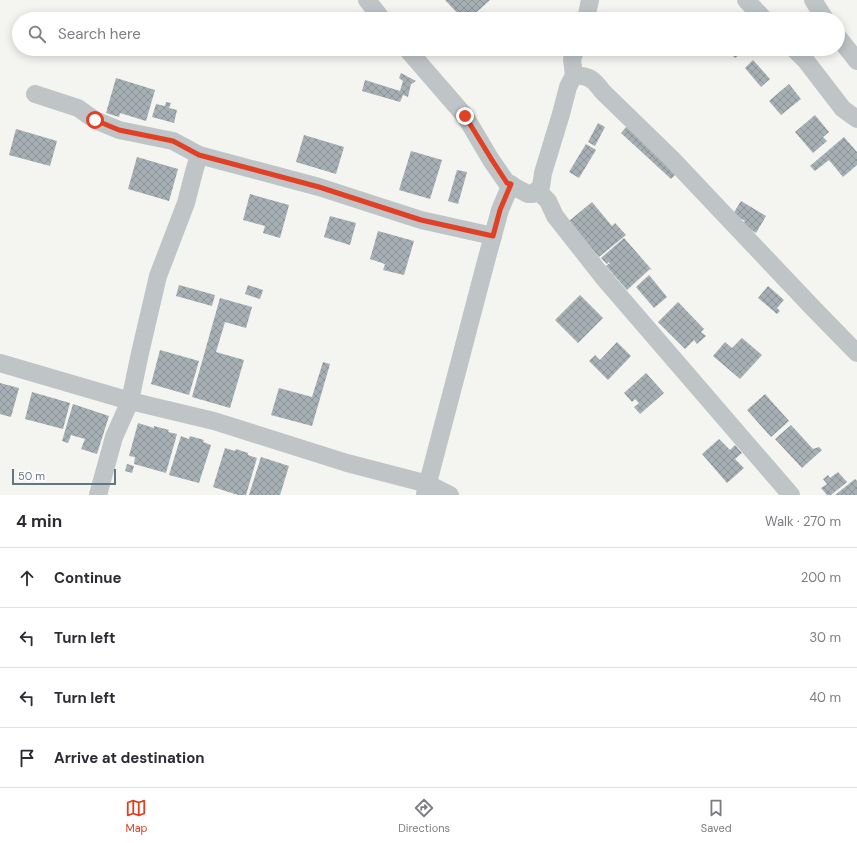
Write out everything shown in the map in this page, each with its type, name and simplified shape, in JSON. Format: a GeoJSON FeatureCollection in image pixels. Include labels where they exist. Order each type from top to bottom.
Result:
{"type":"FeatureCollection","features":[{"type":"Feature","properties":{"kind":"street"},"geometry":{"type":"LineString","coordinates":[[367,0],[376,12]]}},
{"type":"Feature","properties":{"kind":"street"},"geometry":{"type":"LineString","coordinates":[[587,12],[590,0]]}},
{"type":"Feature","properties":{"kind":"street"},"geometry":{"type":"LineString","coordinates":[[746,0],[757,12]]}},
{"type":"Feature","properties":{"kind":"street"},"geometry":{"type":"LineString","coordinates":[[813,0],[821,12]]}},
{"type":"Feature","properties":{"kind":"street"},"geometry":{"type":"LineString","coordinates":[[845,45],[857,60]]}},
{"type":"Feature","properties":{"kind":"street"},"geometry":{"type":"LineString","coordinates":[[413,56],[465,116],[507,183],[528,194],[533,194],[541,187],[568,87],[574,75],[572,59],[573,56]]}},
{"type":"Feature","properties":{"kind":"street"},"geometry":{"type":"LineString","coordinates":[[801,56],[842,109],[857,119]]}},
{"type":"Feature","properties":{"kind":"street"},"geometry":{"type":"LineString","coordinates":[[574,75],[589,78],[596,84],[672,159],[857,353]]}},
{"type":"Feature","properties":{"kind":"street"},"geometry":{"type":"LineString","coordinates":[[36,94],[78,108],[95,120],[119,130],[173,141],[199,155],[319,187],[421,220],[493,236]]}},
{"type":"Feature","properties":{"kind":"street"},"geometry":{"type":"LineString","coordinates":[[98,495],[114,437],[130,401],[158,276],[186,203],[199,155]]}},
{"type":"Feature","properties":{"kind":"street"},"geometry":{"type":"LineString","coordinates":[[427,489],[437,446],[500,210],[511,184]]}},
{"type":"Feature","properties":{"kind":"street"},"geometry":{"type":"LineString","coordinates":[[538,190],[548,201],[555,216],[603,277],[791,495]]}},
{"type":"Feature","properties":{"kind":"street"},"geometry":{"type":"LineString","coordinates":[[0,363],[130,401],[214,421],[450,495]]}},
{"type":"Feature","properties":{"kind":"building"},"geometry":{"type":"Polygon","coordinates":[[[445,0],[490,0],[477,12],[456,12],[445,0]]]}},
{"type":"Feature","properties":{"kind":"building"},"geometry":{"type":"Polygon","coordinates":[[[753,60],[770,79],[761,87],[745,68],[753,60]]]}},
{"type":"Feature","properties":{"kind":"building"},"geometry":{"type":"Polygon","coordinates":[[[401,73],[416,81],[411,84],[408,97],[403,95],[400,102],[362,91],[365,80],[400,91],[403,81],[399,78],[401,73]]]}},
{"type":"Feature","properties":{"kind":"building"},"geometry":{"type":"Polygon","coordinates":[[[116,78],[155,90],[146,121],[120,113],[119,117],[106,113],[116,78]]]}},
{"type":"Feature","properties":{"kind":"building"},"geometry":{"type":"Polygon","coordinates":[[[789,84],[801,99],[781,115],[769,101],[789,84]]]}},
{"type":"Feature","properties":{"kind":"building"},"geometry":{"type":"Polygon","coordinates":[[[166,102],[171,103],[169,108],[177,110],[174,123],[152,117],[156,104],[165,106],[166,102]]]}},
{"type":"Feature","properties":{"kind":"building"},"geometry":{"type":"Polygon","coordinates":[[[815,115],[829,132],[823,137],[827,141],[813,153],[795,132],[815,115]]]}},
{"type":"Feature","properties":{"kind":"building"},"geometry":{"type":"Polygon","coordinates":[[[598,123],[605,127],[595,146],[588,142],[598,123]]]}},
{"type":"Feature","properties":{"kind":"building"},"geometry":{"type":"Polygon","coordinates":[[[627,126],[677,173],[671,179],[621,133],[627,126]]]}},
{"type":"Feature","properties":{"kind":"building"},"geometry":{"type":"Polygon","coordinates":[[[16,129],[57,141],[50,166],[9,155],[16,129]]]}},
{"type":"Feature","properties":{"kind":"building"},"geometry":{"type":"Polygon","coordinates":[[[304,135],[344,147],[336,174],[296,162],[304,135]]]}},
{"type":"Feature","properties":{"kind":"building"},"geometry":{"type":"Polygon","coordinates":[[[844,137],[857,152],[857,165],[843,177],[829,160],[815,171],[810,166],[844,137]]]}},
{"type":"Feature","properties":{"kind":"building"},"geometry":{"type":"Polygon","coordinates":[[[586,144],[596,150],[579,178],[569,172],[586,144]]]}},
{"type":"Feature","properties":{"kind":"building"},"geometry":{"type":"Polygon","coordinates":[[[411,151],[442,160],[430,199],[399,190],[411,151]]]}},
{"type":"Feature","properties":{"kind":"building"},"geometry":{"type":"Polygon","coordinates":[[[137,157],[178,169],[169,201],[128,189],[137,157]]]}},
{"type":"Feature","properties":{"kind":"building"},"geometry":{"type":"Polygon","coordinates":[[[457,170],[467,172],[458,204],[448,201],[457,170]]]}},
{"type":"Feature","properties":{"kind":"building"},"geometry":{"type":"Polygon","coordinates":[[[250,194],[289,205],[280,238],[263,233],[265,226],[243,220],[250,194]]]}},
{"type":"Feature","properties":{"kind":"building"},"geometry":{"type":"Polygon","coordinates":[[[741,201],[766,216],[756,233],[742,224],[745,221],[733,214],[741,201]]]}},
{"type":"Feature","properties":{"kind":"building"},"geometry":{"type":"Polygon","coordinates":[[[592,202],[612,226],[615,223],[626,235],[599,257],[569,221],[592,202]]]}},
{"type":"Feature","properties":{"kind":"building"},"geometry":{"type":"Polygon","coordinates":[[[330,216],[356,223],[350,245],[324,237],[330,216]]]}},
{"type":"Feature","properties":{"kind":"building"},"geometry":{"type":"Polygon","coordinates":[[[378,231],[414,241],[404,275],[383,270],[385,264],[370,259],[378,231]]]}},
{"type":"Feature","properties":{"kind":"building"},"geometry":{"type":"Polygon","coordinates":[[[624,238],[652,270],[650,269],[627,290],[606,266],[610,263],[609,262],[607,264],[601,258],[624,238]]]}},
{"type":"Feature","properties":{"kind":"building"},"geometry":{"type":"Polygon","coordinates":[[[649,275],[667,297],[654,308],[636,287],[649,275]]]}},
{"type":"Feature","properties":{"kind":"building"},"geometry":{"type":"Polygon","coordinates":[[[179,285],[215,295],[212,306],[176,296],[179,285]]]}},
{"type":"Feature","properties":{"kind":"building"},"geometry":{"type":"Polygon","coordinates":[[[248,285],[263,290],[260,299],[245,294],[248,285]]]}},
{"type":"Feature","properties":{"kind":"building"},"geometry":{"type":"Polygon","coordinates":[[[768,286],[784,300],[777,308],[780,311],[777,314],[758,298],[768,286]]]}},
{"type":"Feature","properties":{"kind":"building"},"geometry":{"type":"Polygon","coordinates":[[[580,295],[603,318],[578,343],[555,320],[580,295]]]}},
{"type":"Feature","properties":{"kind":"building"},"geometry":{"type":"Polygon","coordinates":[[[220,298],[252,307],[246,328],[225,322],[216,352],[244,360],[230,408],[192,397],[220,298]]]}},
{"type":"Feature","properties":{"kind":"building"},"geometry":{"type":"Polygon","coordinates":[[[678,302],[704,329],[701,332],[706,336],[697,344],[694,340],[685,349],[658,322],[678,302]]]}},
{"type":"Feature","properties":{"kind":"building"},"geometry":{"type":"Polygon","coordinates":[[[742,338],[762,355],[740,379],[713,356],[725,342],[732,348],[742,338]]]}},
{"type":"Feature","properties":{"kind":"building"},"geometry":{"type":"Polygon","coordinates":[[[617,342],[631,356],[608,380],[589,361],[595,355],[600,360],[617,342]]]}},
{"type":"Feature","properties":{"kind":"building"},"geometry":{"type":"Polygon","coordinates":[[[160,350],[199,361],[189,395],[151,384],[160,350]]]}},
{"type":"Feature","properties":{"kind":"building"},"geometry":{"type":"Polygon","coordinates":[[[323,362],[330,364],[312,426],[271,415],[279,388],[312,397],[323,362]]]}},
{"type":"Feature","properties":{"kind":"building"},"geometry":{"type":"Polygon","coordinates":[[[646,373],[664,393],[640,414],[634,407],[639,403],[635,399],[632,402],[624,393],[646,373]]]}},
{"type":"Feature","properties":{"kind":"building"},"geometry":{"type":"Polygon","coordinates":[[[0,383],[19,388],[11,417],[0,414],[0,383]]]}},
{"type":"Feature","properties":{"kind":"building"},"geometry":{"type":"Polygon","coordinates":[[[32,392],[70,403],[63,429],[25,419],[32,392]]]}},
{"type":"Feature","properties":{"kind":"building"},"geometry":{"type":"Polygon","coordinates":[[[765,394],[789,421],[771,437],[747,410],[765,394]]]}},
{"type":"Feature","properties":{"kind":"building"},"geometry":{"type":"Polygon","coordinates":[[[73,404],[109,416],[97,454],[81,449],[85,439],[71,435],[68,443],[62,441],[73,404]]]}},
{"type":"Feature","properties":{"kind":"building"},"geometry":{"type":"Polygon","coordinates":[[[138,423],[154,428],[154,426],[169,430],[168,432],[177,434],[166,473],[134,464],[135,457],[129,456],[138,423]]]}},
{"type":"Feature","properties":{"kind":"building"},"geometry":{"type":"Polygon","coordinates":[[[791,425],[813,449],[819,447],[822,450],[802,468],[775,439],[791,425]]]}},
{"type":"Feature","properties":{"kind":"building"},"geometry":{"type":"Polygon","coordinates":[[[181,436],[189,439],[190,436],[204,440],[203,442],[211,445],[199,483],[169,475],[181,436]]]}},
{"type":"Feature","properties":{"kind":"building"},"geometry":{"type":"Polygon","coordinates":[[[719,439],[730,450],[735,445],[742,453],[735,459],[744,468],[727,483],[702,454],[719,439]]]}},
{"type":"Feature","properties":{"kind":"building"},"geometry":{"type":"Polygon","coordinates":[[[225,448],[235,451],[236,449],[257,458],[246,495],[238,495],[213,487],[225,448]]]}},
{"type":"Feature","properties":{"kind":"building"},"geometry":{"type":"Polygon","coordinates":[[[261,457],[289,466],[280,495],[249,495],[261,457]]]}},
{"type":"Feature","properties":{"kind":"building"},"geometry":{"type":"Polygon","coordinates":[[[127,464],[134,466],[132,473],[125,471],[127,464]]]}},
{"type":"Feature","properties":{"kind":"building"},"geometry":{"type":"Polygon","coordinates":[[[838,472],[847,482],[831,495],[827,495],[821,488],[827,484],[823,479],[828,475],[830,478],[838,472]]]}},
{"type":"Feature","properties":{"kind":"building"},"geometry":{"type":"Polygon","coordinates":[[[855,479],[857,481],[857,495],[835,495],[855,479]]]}},
{"type":"Feature","properties":{"kind":"route"},"geometry":{"type":"LineString","coordinates":[[95,120],[119,130],[173,141],[199,155],[319,187],[421,220],[493,236],[500,210],[511,184],[507,183],[465,116]]}}]}
